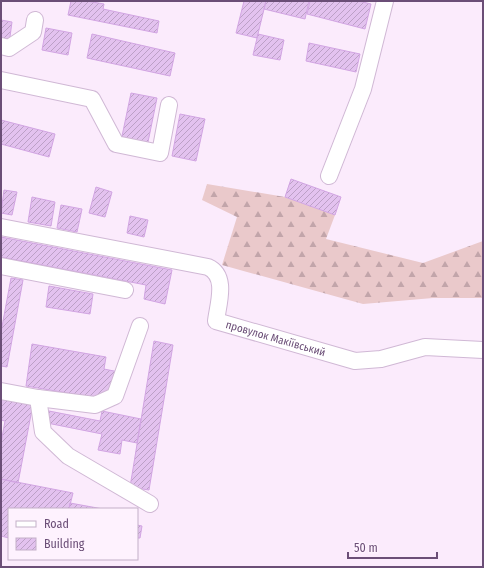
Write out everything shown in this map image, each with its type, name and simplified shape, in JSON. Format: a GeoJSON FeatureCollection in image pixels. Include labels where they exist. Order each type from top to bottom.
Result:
{"type":"FeatureCollection","features":[{"type":"Feature","properties":{"kind":"street"},"geometry":{"type":"LineString","coordinates":[[329,176],[364,89],[385,1]]}},
{"type":"Feature","properties":{"kind":"street"},"geometry":{"type":"LineString","coordinates":[[1,46],[8,48],[34,32],[35,20]]}},
{"type":"Feature","properties":{"kind":"street"},"geometry":{"type":"LineString","coordinates":[[1,80],[92,99],[116,144],[160,153],[169,105]]}},
{"type":"Feature","properties":{"kind":"street","name":"провулок Макіївський"},"geometry":{"type":"LineString","coordinates":[[1,227],[208,267],[214,270],[218,275],[220,284],[216,321],[355,361],[381,359],[425,347],[483,350]]}},
{"type":"Feature","properties":{"kind":"street"},"geometry":{"type":"LineString","coordinates":[[1,266],[125,290]]}},
{"type":"Feature","properties":{"kind":"street"},"geometry":{"type":"LineString","coordinates":[[1,391],[38,398],[95,405],[115,396],[140,326]]}},
{"type":"Feature","properties":{"kind":"street"},"geometry":{"type":"LineString","coordinates":[[38,398],[43,432],[53,442],[68,456],[150,504]]}},
{"type":"Feature","properties":{"kind":"green space"},"geometry":{"type":"Polygon","coordinates":[[[207,184],[285,197],[335,215],[326,239],[423,263],[483,241],[483,298],[433,298],[363,304],[222,265],[237,217],[202,200],[207,184]]]}},
{"type":"Feature","properties":{"kind":"building"},"geometry":{"type":"Polygon","coordinates":[[[71,1],[87,1],[104,4],[103,9],[159,21],[157,33],[68,15],[71,1]]]}},
{"type":"Feature","properties":{"kind":"building"},"geometry":{"type":"Polygon","coordinates":[[[244,1],[266,1],[257,38],[236,33],[244,1]]]}},
{"type":"Feature","properties":{"kind":"building"},"geometry":{"type":"Polygon","coordinates":[[[266,1],[309,1],[305,19],[264,9],[266,1]]]}},
{"type":"Feature","properties":{"kind":"building"},"geometry":{"type":"Polygon","coordinates":[[[310,1],[359,1],[371,4],[365,29],[307,14],[310,1]]]}},
{"type":"Feature","properties":{"kind":"building"},"geometry":{"type":"Polygon","coordinates":[[[1,20],[12,22],[9,44],[1,43],[1,20]]]}},
{"type":"Feature","properties":{"kind":"building"},"geometry":{"type":"Polygon","coordinates":[[[46,28],[72,33],[68,55],[42,50],[46,28]]]}},
{"type":"Feature","properties":{"kind":"building"},"geometry":{"type":"Polygon","coordinates":[[[92,34],[175,53],[170,76],[87,58],[92,34]]]}},
{"type":"Feature","properties":{"kind":"building"},"geometry":{"type":"Polygon","coordinates":[[[258,34],[284,40],[280,60],[253,55],[258,34]]]}},
{"type":"Feature","properties":{"kind":"building"},"geometry":{"type":"Polygon","coordinates":[[[309,43],[360,54],[356,72],[306,61],[309,43]]]}},
{"type":"Feature","properties":{"kind":"building"},"geometry":{"type":"Polygon","coordinates":[[[131,93],[157,98],[147,147],[121,141],[131,93]]]}},
{"type":"Feature","properties":{"kind":"building"},"geometry":{"type":"Polygon","coordinates":[[[180,114],[205,119],[196,161],[172,156],[180,114]]]}},
{"type":"Feature","properties":{"kind":"building"},"geometry":{"type":"Polygon","coordinates":[[[1,120],[55,134],[49,157],[1,144],[1,120]]]}},
{"type":"Feature","properties":{"kind":"building"},"geometry":{"type":"Polygon","coordinates":[[[291,179],[341,197],[335,215],[285,197],[291,179]]]}},
{"type":"Feature","properties":{"kind":"building"},"geometry":{"type":"Polygon","coordinates":[[[96,187],[112,192],[105,217],[89,213],[96,187]]]}},
{"type":"Feature","properties":{"kind":"building"},"geometry":{"type":"Polygon","coordinates":[[[4,190],[17,192],[12,215],[1,213],[4,190]]]}},
{"type":"Feature","properties":{"kind":"building"},"geometry":{"type":"Polygon","coordinates":[[[32,197],[55,202],[51,226],[28,222],[32,197]]]}},
{"type":"Feature","properties":{"kind":"building"},"geometry":{"type":"Polygon","coordinates":[[[61,205],[82,209],[77,232],[57,228],[61,205]]]}},
{"type":"Feature","properties":{"kind":"building"},"geometry":{"type":"Polygon","coordinates":[[[130,216],[148,220],[144,237],[127,233],[130,216]]]}},
{"type":"Feature","properties":{"kind":"building"},"geometry":{"type":"Polygon","coordinates":[[[1,237],[172,270],[165,304],[144,299],[146,285],[1,257],[1,237]]]}},
{"type":"Feature","properties":{"kind":"building"},"geometry":{"type":"Polygon","coordinates":[[[11,278],[23,280],[7,367],[1,366],[1,332],[11,278]]]}},
{"type":"Feature","properties":{"kind":"building"},"geometry":{"type":"Polygon","coordinates":[[[49,286],[93,294],[90,314],[46,307],[49,286]]]}},
{"type":"Feature","properties":{"kind":"building"},"geometry":{"type":"Polygon","coordinates":[[[154,341],[173,345],[149,490],[130,487],[154,341]]]}},
{"type":"Feature","properties":{"kind":"building"},"geometry":{"type":"Polygon","coordinates":[[[32,344],[106,357],[104,369],[119,372],[108,394],[103,399],[26,386],[32,344]]]}},
{"type":"Feature","properties":{"kind":"building"},"geometry":{"type":"Polygon","coordinates":[[[1,398],[33,404],[18,483],[1,479],[1,443],[5,421],[1,420],[1,398]]]}},
{"type":"Feature","properties":{"kind":"building"},"geometry":{"type":"Polygon","coordinates":[[[49,411],[100,421],[102,411],[141,419],[137,443],[122,440],[120,454],[98,450],[102,434],[47,423],[49,411]]]}},
{"type":"Feature","properties":{"kind":"building"},"geometry":{"type":"Polygon","coordinates":[[[1,479],[73,493],[69,508],[8,508],[8,538],[1,536],[1,479]]]}},
{"type":"Feature","properties":{"kind":"building"},"geometry":{"type":"Polygon","coordinates":[[[70,503],[98,508],[69,508],[70,503]]]}},
{"type":"Feature","properties":{"kind":"building"},"geometry":{"type":"Polygon","coordinates":[[[138,525],[142,526],[140,538],[138,538],[138,525]]]}}]}
